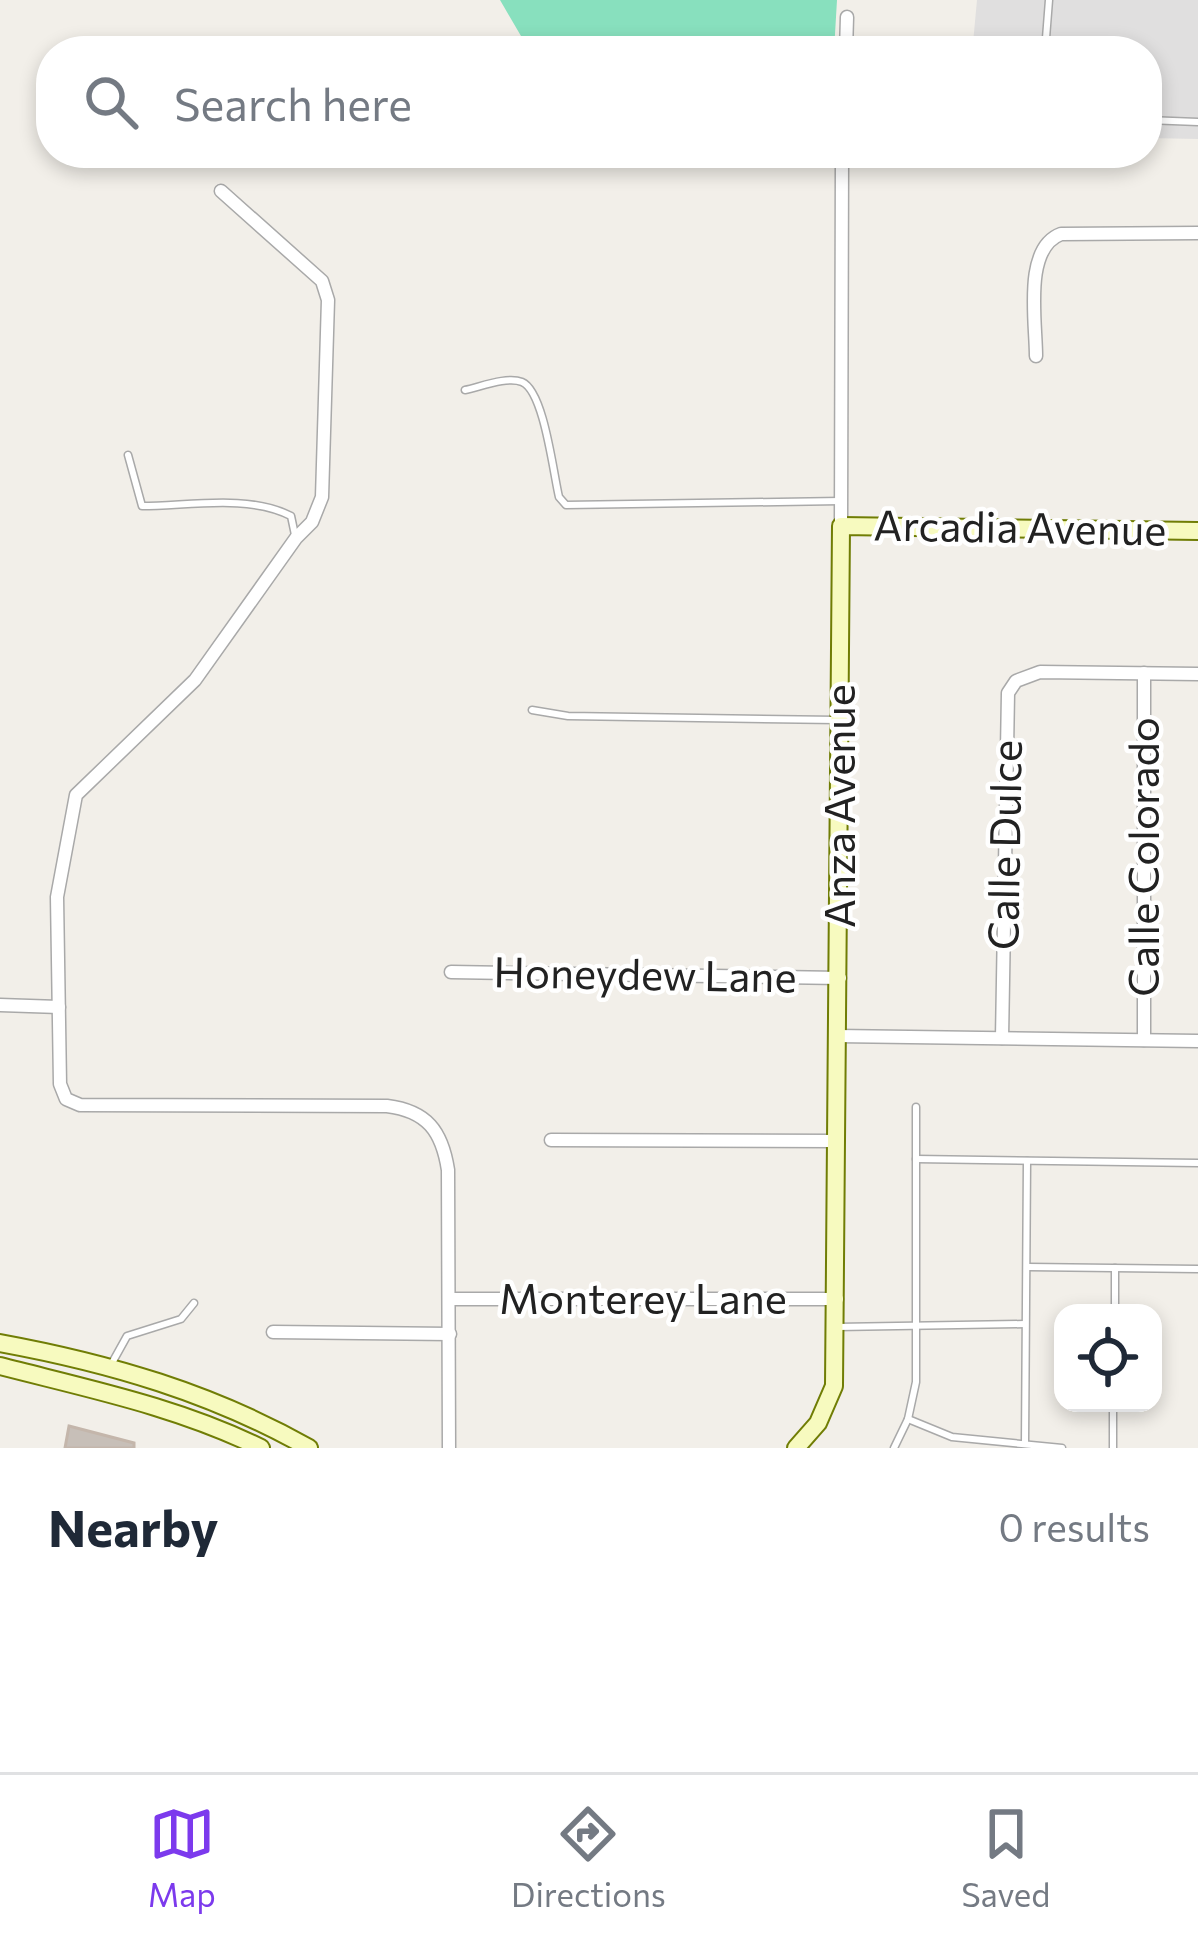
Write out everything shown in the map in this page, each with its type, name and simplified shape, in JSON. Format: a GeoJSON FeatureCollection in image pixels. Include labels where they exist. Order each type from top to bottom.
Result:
{"type":"FeatureCollection","features":[{"type":"Feature","properties":{"kind":"street"},"geometry":{"type":"LineString","coordinates":[[847,36],[848,17]]}},
{"type":"Feature","properties":{"kind":"street","name":"Anza Avenue"},"geometry":{"type":"LineString","coordinates":[[796,1448],[818,1423],[834,1386],[837,1327],[842,168]]}},
{"type":"Feature","properties":{"kind":"street"},"geometry":{"type":"LineString","coordinates":[[220,190],[322,281],[328,300],[322,497],[312,522],[195,680],[76,795],[57,897],[60,1084],[67,1099],[80,1105],[387,1106],[409,1109],[427,1119],[440,1136],[448,1170],[449,1448]]}},
{"type":"Feature","properties":{"kind":"street"},"geometry":{"type":"LineString","coordinates":[[1036,356],[1036,256],[1047,239],[1061,234],[1198,233]]}},
{"type":"Feature","properties":{"kind":"street","name":"Arcadia Avenue"},"geometry":{"type":"LineString","coordinates":[[841,526],[1198,531]]}},
{"type":"Feature","properties":{"kind":"street","name":"Calle Dulce"},"geometry":{"type":"LineString","coordinates":[[1002,1038],[1008,693],[1016,681],[1040,672],[1144,673]]}},
{"type":"Feature","properties":{"kind":"street"},"geometry":{"type":"LineString","coordinates":[[1144,673],[1198,674]]}},
{"type":"Feature","properties":{"kind":"street","name":"Calle Colorado"},"geometry":{"type":"LineString","coordinates":[[1144,673],[1144,1040]]}},
{"type":"Feature","properties":{"kind":"street","name":"Honeydew Lane"},"geometry":{"type":"LineString","coordinates":[[451,972],[840,978]]}},
{"type":"Feature","properties":{"kind":"street"},"geometry":{"type":"LineString","coordinates":[[0,1005],[58,1006]]}},
{"type":"Feature","properties":{"kind":"street"},"geometry":{"type":"LineString","coordinates":[[837,1036],[1198,1041]]}},
{"type":"Feature","properties":{"kind":"street"},"geometry":{"type":"LineString","coordinates":[[551,1140],[837,1141]]}},
{"type":"Feature","properties":{"kind":"street","name":"Monterey Lane"},"geometry":{"type":"LineString","coordinates":[[449,1300],[837,1300]]}},
{"type":"Feature","properties":{"kind":"street","name":"Monterey Lane"},"geometry":{"type":"LineString","coordinates":[[273,1332],[450,1334]]}},
{"type":"Feature","properties":{"kind":"street"},"geometry":{"type":"LineString","coordinates":[[0,1343],[110,1367],[235,1409],[306,1447]]}},
{"type":"Feature","properties":{"kind":"street"},"geometry":{"type":"LineString","coordinates":[[0,1366],[158,1406],[261,1448]]}},
{"type":"Feature","properties":{"kind":"lane"},"geometry":{"type":"LineString","coordinates":[[1047,36],[1049,0]]}},
{"type":"Feature","properties":{"kind":"lane"},"geometry":{"type":"LineString","coordinates":[[1162,121],[1198,122]]}},
{"type":"Feature","properties":{"kind":"lane"},"geometry":{"type":"LineString","coordinates":[[465,390],[512,380],[524,382],[537,396],[559,497],[566,505],[841,502]]}},
{"type":"Feature","properties":{"kind":"lane"},"geometry":{"type":"LineString","coordinates":[[128,455],[142,506],[205,503],[268,508],[291,516],[296,538]]}},
{"type":"Feature","properties":{"kind":"lane"},"geometry":{"type":"LineString","coordinates":[[532,710],[568,716],[841,719]]}},
{"type":"Feature","properties":{"kind":"lane"},"geometry":{"type":"LineString","coordinates":[[894,1448],[908,1419],[916,1382],[916,1107]]}},
{"type":"Feature","properties":{"kind":"lane"},"geometry":{"type":"LineString","coordinates":[[916,1159],[1198,1162]]}},
{"type":"Feature","properties":{"kind":"lane"},"geometry":{"type":"LineString","coordinates":[[1025,1444],[1027,1161]]}},
{"type":"Feature","properties":{"kind":"lane"},"geometry":{"type":"LineString","coordinates":[[1026,1267],[1198,1268]]}},
{"type":"Feature","properties":{"kind":"lane"},"geometry":{"type":"LineString","coordinates":[[1114,1304],[1115,1268]]}},
{"type":"Feature","properties":{"kind":"lane"},"geometry":{"type":"LineString","coordinates":[[110,1367],[127,1336],[181,1319],[194,1303]]}},
{"type":"Feature","properties":{"kind":"lane"},"geometry":{"type":"LineString","coordinates":[[837,1327],[1026,1324]]}},
{"type":"Feature","properties":{"kind":"lane"},"geometry":{"type":"LineString","coordinates":[[1113,1412],[1113,1448]]}},
{"type":"Feature","properties":{"kind":"lane"},"geometry":{"type":"LineString","coordinates":[[908,1419],[952,1437],[1062,1448]]}},
{"type":"Feature","properties":{"kind":"shaded area"},"geometry":{"type":"Polygon","coordinates":[[[977,0],[1198,0],[1198,139],[1162,138],[1162,36],[974,36],[977,0]]]}},
{"type":"Feature","properties":{"kind":"green space"},"geometry":{"type":"Polygon","coordinates":[[[500,0],[837,0],[835,36],[521,36],[500,0]]]}},
{"type":"Feature","properties":{"kind":"building"},"geometry":{"type":"Polygon","coordinates":[[[69,1426],[134,1443],[134,1448],[65,1448],[69,1426]]]}}]}
